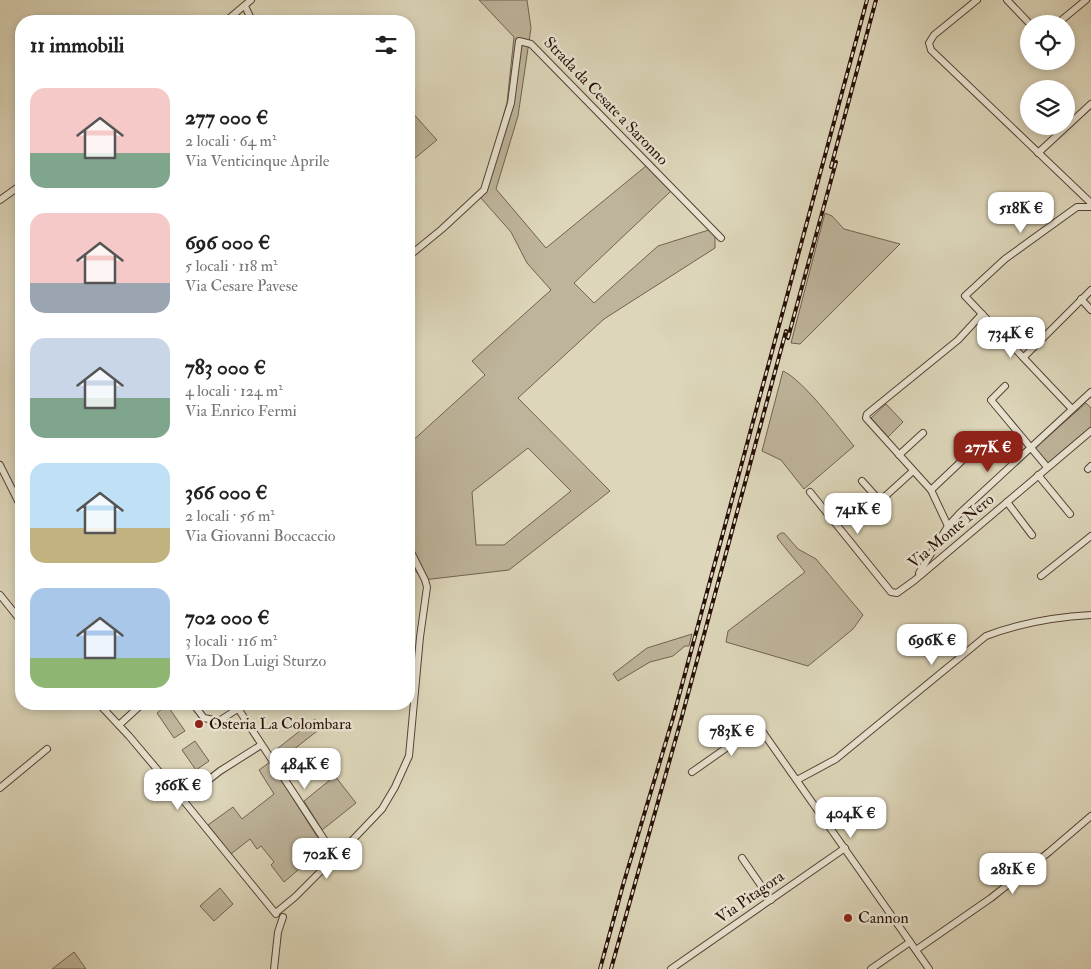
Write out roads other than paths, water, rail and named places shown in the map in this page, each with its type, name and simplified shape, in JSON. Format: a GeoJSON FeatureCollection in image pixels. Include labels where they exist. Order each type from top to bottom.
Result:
{"type":"FeatureCollection","features":[{"type":"Feature","properties":{"kind":"street"},"geometry":{"type":"LineString","coordinates":[[234,15],[251,0]]}},
{"type":"Feature","properties":{"kind":"street"},"geometry":{"type":"LineString","coordinates":[[977,0],[934,35],[929,43],[931,50],[1091,205]]}},
{"type":"Feature","properties":{"kind":"street"},"geometry":{"type":"LineString","coordinates":[[1007,0],[1021,15]]}},
{"type":"Feature","properties":{"kind":"street"},"geometry":{"type":"LineString","coordinates":[[1067,15],[1086,0]]}},
{"type":"Feature","properties":{"kind":"street"},"geometry":{"type":"LineString","coordinates":[[245,6],[249,15]]}},
{"type":"Feature","properties":{"kind":"street","name":"Strada da Cesate a Saronno"},"geometry":{"type":"LineString","coordinates":[[415,251],[484,190],[511,103],[519,41],[531,44],[720,238]]}},
{"type":"Feature","properties":{"kind":"street"},"geometry":{"type":"LineString","coordinates":[[1038,153],[1091,104]]}},
{"type":"Feature","properties":{"kind":"street"},"geometry":{"type":"LineString","coordinates":[[0,200],[15,189]]}},
{"type":"Feature","properties":{"kind":"street"},"geometry":{"type":"LineString","coordinates":[[1072,409],[965,296],[1005,259],[1077,207],[1091,205]]}},
{"type":"Feature","properties":{"kind":"street"},"geometry":{"type":"LineString","coordinates":[[1024,357],[1091,290]]}},
{"type":"Feature","properties":{"kind":"street"},"geometry":{"type":"LineString","coordinates":[[1081,299],[1091,310]]}},
{"type":"Feature","properties":{"kind":"street"},"geometry":{"type":"LineString","coordinates":[[948,526],[931,490],[866,418],[867,414],[958,340],[982,314]]}},
{"type":"Feature","properties":{"kind":"street"},"geometry":{"type":"LineString","coordinates":[[1005,386],[991,400],[1047,468]]}},
{"type":"Feature","properties":{"kind":"street"},"geometry":{"type":"LineString","coordinates":[[915,580],[948,526],[1072,409],[1089,397]]}},
{"type":"Feature","properties":{"kind":"street","name":"Via Monte Nero"},"geometry":{"type":"LineString","coordinates":[[810,492],[891,592],[897,593],[915,580],[1091,431]]}},
{"type":"Feature","properties":{"kind":"street"},"geometry":{"type":"LineString","coordinates":[[899,455],[923,433]]}},
{"type":"Feature","properties":{"kind":"street"},"geometry":{"type":"LineString","coordinates":[[931,490],[968,455]]}},
{"type":"Feature","properties":{"kind":"street"},"geometry":{"type":"LineString","coordinates":[[0,465],[15,495]]}},
{"type":"Feature","properties":{"kind":"street"},"geometry":{"type":"LineString","coordinates":[[862,481],[880,501],[913,471]]}},
{"type":"Feature","properties":{"kind":"street"},"geometry":{"type":"LineString","coordinates":[[1038,475],[1070,514]]}},
{"type":"Feature","properties":{"kind":"street"},"geometry":{"type":"LineString","coordinates":[[1006,502],[1032,535]]}},
{"type":"Feature","properties":{"kind":"street"},"geometry":{"type":"LineString","coordinates":[[1041,576],[1091,536]]}},
{"type":"Feature","properties":{"kind":"street"},"geometry":{"type":"LineString","coordinates":[[415,560],[427,587],[420,637],[415,698]]}},
{"type":"Feature","properties":{"kind":"street"},"geometry":{"type":"LineString","coordinates":[[0,595],[15,614]]}},
{"type":"Feature","properties":{"kind":"street"},"geometry":{"type":"LineString","coordinates":[[797,780],[836,759],[986,636],[1010,627],[1041,620],[1091,615]]}},
{"type":"Feature","properties":{"kind":"street"},"geometry":{"type":"LineString","coordinates":[[105,710],[183,800],[270,907],[279,914]]}},
{"type":"Feature","properties":{"kind":"street"},"geometry":{"type":"LineString","coordinates":[[119,725],[135,710]]}},
{"type":"Feature","properties":{"kind":"street"},"geometry":{"type":"LineString","coordinates":[[198,710],[204,718],[220,721],[236,710]]}},
{"type":"Feature","properties":{"kind":"street"},"geometry":{"type":"LineString","coordinates":[[239,710],[332,853],[330,862],[279,914],[274,969]]}},
{"type":"Feature","properties":{"kind":"street"},"geometry":{"type":"LineString","coordinates":[[332,853],[343,850],[382,809],[396,787],[406,766],[411,747],[414,710]]}},
{"type":"Feature","properties":{"kind":"street"},"geometry":{"type":"LineString","coordinates":[[692,772],[757,723],[930,969]]}},
{"type":"Feature","properties":{"kind":"street"},"geometry":{"type":"LineString","coordinates":[[183,800],[220,771],[261,745]]}},
{"type":"Feature","properties":{"kind":"street"},"geometry":{"type":"LineString","coordinates":[[0,788],[47,749]]}},
{"type":"Feature","properties":{"kind":"street"},"geometry":{"type":"LineString","coordinates":[[916,950],[991,898],[1091,816]]}},
{"type":"Feature","properties":{"kind":"street","name":"Via Pitagora"},"geometry":{"type":"LineString","coordinates":[[671,969],[845,848]]}},
{"type":"Feature","properties":{"kind":"street"},"geometry":{"type":"LineString","coordinates":[[742,858],[771,900]]}},
{"type":"Feature","properties":{"kind":"street"},"geometry":{"type":"LineString","coordinates":[[871,969],[910,942]]}},
{"type":"Feature","properties":{"kind":"railway"},"geometry":{"type":"LineString","coordinates":[[600,969],[673,718],[867,0]]}},
{"type":"Feature","properties":{"kind":"railway"},"geometry":{"type":"LineString","coordinates":[[831,167],[876,0]]}},
{"type":"Feature","properties":{"kind":"railway"},"geometry":{"type":"LineString","coordinates":[[788,338],[836,162]]}},
{"type":"Feature","properties":{"kind":"railway"},"geometry":{"type":"LineString","coordinates":[[611,969],[681,720],[786,331]]}},
{"type":"Feature","properties":{"kind":"place","name":"Osteria La Colombara"},"geometry":{"type":"Point","coordinates":[199,724]}},
{"type":"Feature","properties":{"kind":"place","name":"Cannon"},"geometry":{"type":"Point","coordinates":[848,918]}}]}
